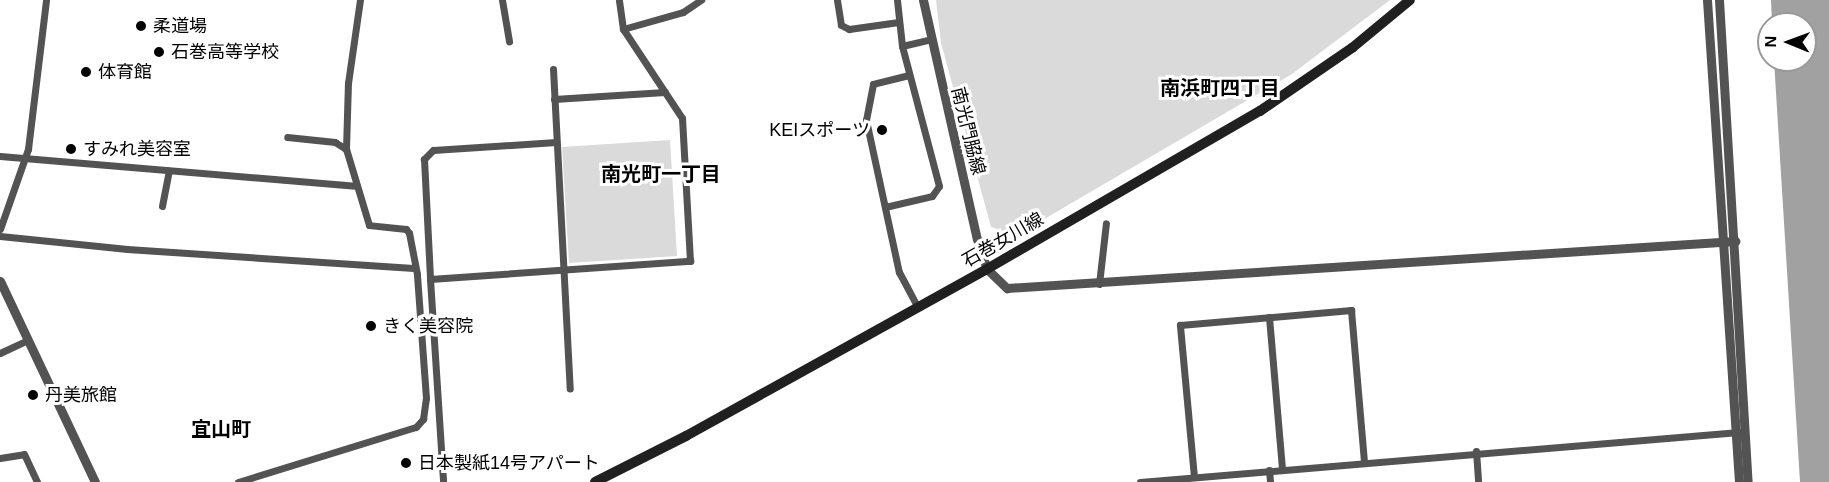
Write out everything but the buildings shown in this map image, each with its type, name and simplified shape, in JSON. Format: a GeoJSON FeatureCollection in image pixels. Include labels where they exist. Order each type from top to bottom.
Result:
{"type":"FeatureCollection","features":[{"type":"Feature","properties":{"kind":"main road","name":"石巻女川線"},"geometry":{"type":"LineString","coordinates":[[595,482],[686,436],[987,269],[1260,111],[1352,48],[1410,0]]}},
{"type":"Feature","properties":{"kind":"street"},"geometry":{"type":"LineString","coordinates":[[0,229],[26,159],[46,0]]}},
{"type":"Feature","properties":{"kind":"street"},"geometry":{"type":"LineString","coordinates":[[238,482],[416,427],[423,419],[426,398],[413,268],[406,228],[369,225],[346,149],[348,83],[360,0]]}},
{"type":"Feature","properties":{"kind":"street"},"geometry":{"type":"LineString","coordinates":[[502,0],[509,40]]}},
{"type":"Feature","properties":{"kind":"street"},"geometry":{"type":"LineString","coordinates":[[430,279],[690,261],[682,118],[623,29],[619,0]]}},
{"type":"Feature","properties":{"kind":"street"},"geometry":{"type":"LineString","coordinates":[[623,29],[683,12],[701,0]]}},
{"type":"Feature","properties":{"kind":"street"},"geometry":{"type":"LineString","coordinates":[[837,0],[842,25],[849,29],[899,21]]}},
{"type":"Feature","properties":{"kind":"street"},"geometry":{"type":"LineString","coordinates":[[885,207],[932,196],[939,186],[902,46],[897,0]]}},
{"type":"Feature","properties":{"kind":"street","name":"南光門脇線"},"geometry":{"type":"LineString","coordinates":[[923,0],[929,40],[987,269]]}},
{"type":"Feature","properties":{"kind":"street"},"geometry":{"type":"LineString","coordinates":[[1707,0],[1723,242],[1740,431],[1748,482]]}},
{"type":"Feature","properties":{"kind":"street"},"geometry":{"type":"LineString","coordinates":[[1719,0],[1735,241],[1740,431],[1739,482]]}},
{"type":"Feature","properties":{"kind":"street"},"geometry":{"type":"LineString","coordinates":[[902,46],[929,40]]}},
{"type":"Feature","properties":{"kind":"street"},"geometry":{"type":"LineString","coordinates":[[553,69],[570,389]]}},
{"type":"Feature","properties":{"kind":"street"},"geometry":{"type":"LineString","coordinates":[[909,75],[873,84],[866,120],[899,272],[918,307]]}},
{"type":"Feature","properties":{"kind":"street"},"geometry":{"type":"LineString","coordinates":[[554,99],[665,92]]}},
{"type":"Feature","properties":{"kind":"street"},"geometry":{"type":"LineString","coordinates":[[287,137],[335,142],[346,149]]}},
{"type":"Feature","properties":{"kind":"street"},"geometry":{"type":"LineString","coordinates":[[443,482],[424,159],[433,150],[556,142]]}},
{"type":"Feature","properties":{"kind":"street"},"geometry":{"type":"LineString","coordinates":[[0,156],[356,186]]}},
{"type":"Feature","properties":{"kind":"street"},"geometry":{"type":"LineString","coordinates":[[162,206],[168,171]]}},
{"type":"Feature","properties":{"kind":"street"},"geometry":{"type":"LineString","coordinates":[[1099,284],[1106,223]]}},
{"type":"Feature","properties":{"kind":"street"},"geometry":{"type":"LineString","coordinates":[[0,236],[413,268]]}},
{"type":"Feature","properties":{"kind":"street"},"geometry":{"type":"LineString","coordinates":[[987,269],[999,285],[1014,290],[1735,241]]}},
{"type":"Feature","properties":{"kind":"street"},"geometry":{"type":"LineString","coordinates":[[0,280],[95,482]]}},
{"type":"Feature","properties":{"kind":"street"},"geometry":{"type":"LineString","coordinates":[[1194,477],[1180,325],[1351,310],[1364,461]]}},
{"type":"Feature","properties":{"kind":"street"},"geometry":{"type":"LineString","coordinates":[[1269,317],[1282,469]]}},
{"type":"Feature","properties":{"kind":"street"},"geometry":{"type":"LineString","coordinates":[[0,354],[28,340]]}},
{"type":"Feature","properties":{"kind":"street"},"geometry":{"type":"LineString","coordinates":[[426,398],[437,398]]}},
{"type":"Feature","properties":{"kind":"street"},"geometry":{"type":"LineString","coordinates":[[1140,482],[1476,451],[1740,431]]}},
{"type":"Feature","properties":{"kind":"street"},"geometry":{"type":"LineString","coordinates":[[1476,451],[1478,482]]}},
{"type":"Feature","properties":{"kind":"street"},"geometry":{"type":"LineString","coordinates":[[0,458],[24,454],[37,482]]}},
{"type":"Feature","properties":{"kind":"street"},"geometry":{"type":"LineString","coordinates":[[1269,470],[1270,482]]}},
{"type":"Feature","properties":{"kind":"shaded area"},"geometry":{"type":"Polygon","coordinates":[[[936,0],[1390,0],[1292,74],[1017,235],[991,227],[941,43],[936,0]]]}},
{"type":"Feature","properties":{"kind":"shaded area"},"geometry":{"type":"Polygon","coordinates":[[[1771,0],[1829,0],[1829,482],[1800,482],[1775,72],[1817,72],[1817,12],[1772,12],[1771,0]]]}},
{"type":"Feature","properties":{"kind":"shaded area"},"geometry":{"type":"Polygon","coordinates":[[[670,140],[677,256],[569,263],[562,147],[670,140]]]}},
{"type":"Feature","properties":{"kind":"place","name":"柔道場"},"geometry":{"type":"Point","coordinates":[141,26]}},
{"type":"Feature","properties":{"kind":"place","name":"石巻高等学校"},"geometry":{"type":"Point","coordinates":[159,52]}},
{"type":"Feature","properties":{"kind":"place","name":"体育館"},"geometry":{"type":"Point","coordinates":[86,72]}},
{"type":"Feature","properties":{"kind":"place","name":"KEIスポーツ"},"geometry":{"type":"Point","coordinates":[882,130]}},
{"type":"Feature","properties":{"kind":"place","name":"すみれ美容室"},"geometry":{"type":"Point","coordinates":[71,149]}},
{"type":"Feature","properties":{"kind":"place","name":"きく美容院"},"geometry":{"type":"Point","coordinates":[371,326]}},
{"type":"Feature","properties":{"kind":"place","name":"丹美旅館"},"geometry":{"type":"Point","coordinates":[33,395]}},
{"type":"Feature","properties":{"kind":"place","name":"日本製紙14号アパート"},"geometry":{"type":"Point","coordinates":[406,463]}},
{"type":"Feature","properties":{"kind":"district","name":"南浜町四丁目"},"geometry":{"type":"Point","coordinates":[1220,88]}},
{"type":"Feature","properties":{"kind":"district","name":"南光町一丁目"},"geometry":{"type":"Point","coordinates":[661,174]}},
{"type":"Feature","properties":{"kind":"district","name":"宜山町"},"geometry":{"type":"Point","coordinates":[221,429]}}]}
